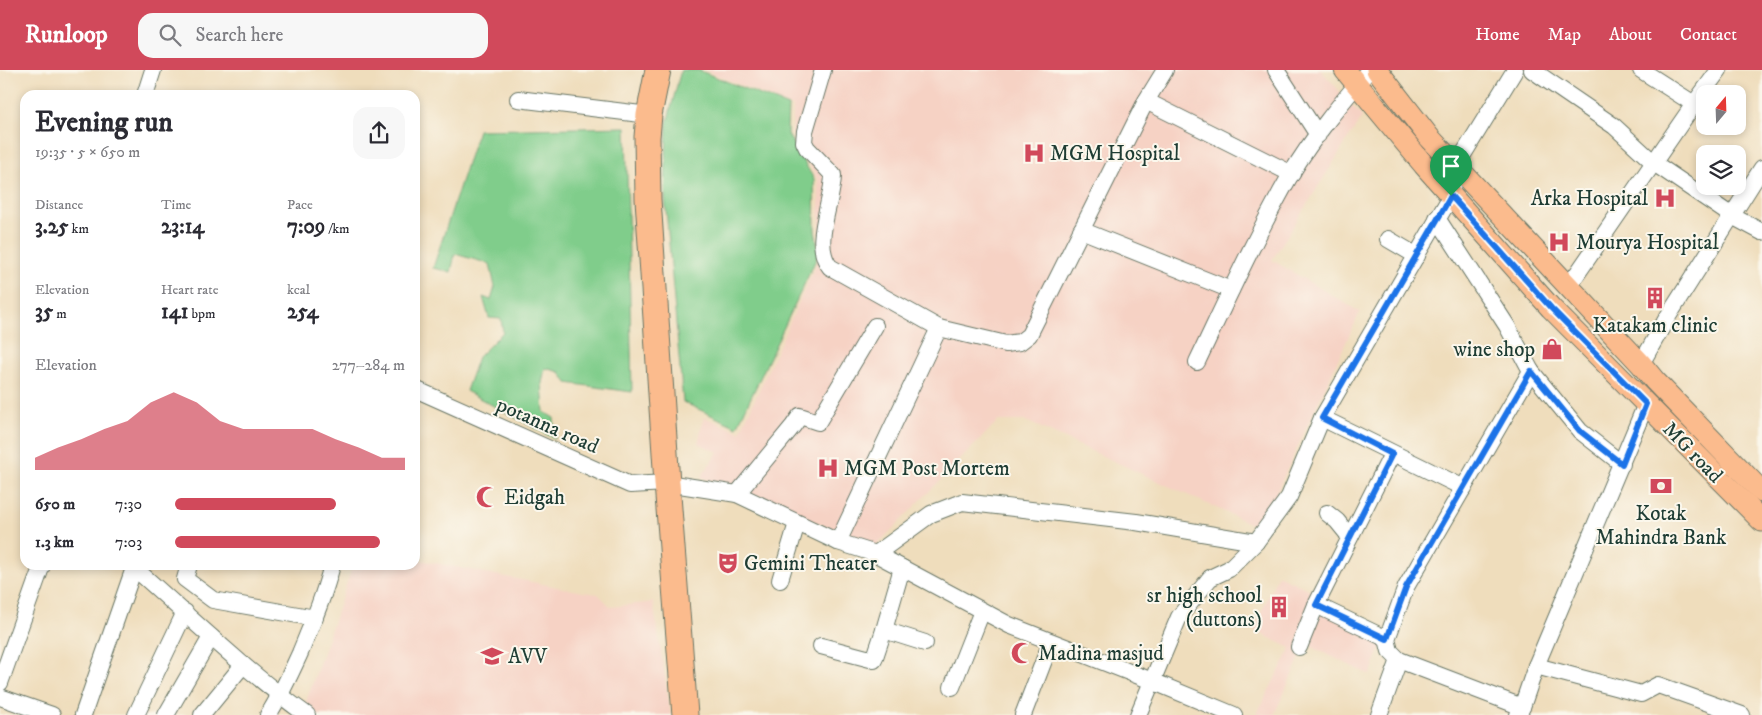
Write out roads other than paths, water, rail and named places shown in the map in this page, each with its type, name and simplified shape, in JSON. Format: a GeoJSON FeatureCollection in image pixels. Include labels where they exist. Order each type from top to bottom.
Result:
{"type":"FeatureCollection","features":[{"type":"Feature","properties":{"kind":"highway"},"geometry":{"type":"LineString","coordinates":[[658,70],[647,137],[648,199],[685,715]]}},
{"type":"Feature","properties":{"kind":"main road","name":"MG road"},"geometry":{"type":"LineString","coordinates":[[1377,70],[1429,137],[1655,381],[1760,485]]}},
{"type":"Feature","properties":{"kind":"main road","name":"MG road"},"geometry":{"type":"LineString","coordinates":[[1357,75],[1451,196],[1551,308],[1762,521]]}},
{"type":"Feature","properties":{"kind":"street"},"geometry":{"type":"LineString","coordinates":[[147,90],[153,70]]}},
{"type":"Feature","properties":{"kind":"street"},"geometry":{"type":"LineString","coordinates":[[823,70],[805,132],[804,142],[806,148],[833,175],[833,188],[822,235],[825,261],[830,267],[939,328],[1006,344],[1020,342],[1029,335],[1146,101],[1165,70]]}},
{"type":"Feature","properties":{"kind":"street"},"geometry":{"type":"LineString","coordinates":[[1276,70],[1318,135]]}},
{"type":"Feature","properties":{"kind":"street"},"geometry":{"type":"LineString","coordinates":[[1138,715],[1179,617],[1210,578],[1229,569],[1256,542],[1289,497],[1322,418],[1451,196],[1456,166],[1515,70]]}},
{"type":"Feature","properties":{"kind":"street"},"geometry":{"type":"LineString","coordinates":[[1532,70],[1614,126],[1654,163],[1732,216],[1762,232]]}},
{"type":"Feature","properties":{"kind":"street"},"geometry":{"type":"LineString","coordinates":[[1641,70],[1694,104]]}},
{"type":"Feature","properties":{"kind":"street"},"geometry":{"type":"LineString","coordinates":[[1568,286],[1719,70]]}},
{"type":"Feature","properties":{"kind":"street"},"geometry":{"type":"LineString","coordinates":[[1197,362],[1231,290],[1292,174],[1357,75]]}},
{"type":"Feature","properties":{"kind":"street"},"geometry":{"type":"LineString","coordinates":[[518,99],[649,116]]}},
{"type":"Feature","properties":{"kind":"street"},"geometry":{"type":"LineString","coordinates":[[1146,101],[1292,174]]}},
{"type":"Feature","properties":{"kind":"street"},"geometry":{"type":"LineString","coordinates":[[1641,364],[1667,318],[1762,169]]}},
{"type":"Feature","properties":{"kind":"street"},"geometry":{"type":"LineString","coordinates":[[1437,218],[1507,326],[1531,371],[1580,431],[1622,464]]}},
{"type":"Feature","properties":{"kind":"street"},"geometry":{"type":"LineString","coordinates":[[1081,230],[1231,290]]}},
{"type":"Feature","properties":{"kind":"street"},"geometry":{"type":"LineString","coordinates":[[1388,239],[1417,256]]}},
{"type":"Feature","properties":{"kind":"street"},"geometry":{"type":"LineString","coordinates":[[737,494],[800,416],[818,422],[875,326]]}},
{"type":"Feature","properties":{"kind":"street"},"geometry":{"type":"LineString","coordinates":[[838,542],[939,328]]}},
{"type":"Feature","properties":{"kind":"street"},"geometry":{"type":"LineString","coordinates":[[1531,371],[1406,587],[1387,639],[1390,651],[1399,660],[1520,711],[1536,666],[1646,404]]}},
{"type":"Feature","properties":{"kind":"street","name":"potanna road"},"geometry":{"type":"LineString","coordinates":[[420,391],[630,485],[667,483],[737,494],[838,542],[876,554],[1009,625],[1234,715]]}},
{"type":"Feature","properties":{"kind":"street"},"geometry":{"type":"LineString","coordinates":[[1322,418],[1464,488]]}},
{"type":"Feature","properties":{"kind":"street"},"geometry":{"type":"LineString","coordinates":[[1299,646],[1316,605],[1392,454]]}},
{"type":"Feature","properties":{"kind":"street"},"geometry":{"type":"LineString","coordinates":[[876,554],[932,514],[962,502],[1136,522],[1256,542]]}},
{"type":"Feature","properties":{"kind":"street"},"geometry":{"type":"LineString","coordinates":[[1327,513],[1337,521],[1350,537]]}},
{"type":"Feature","properties":{"kind":"street"},"geometry":{"type":"LineString","coordinates":[[780,580],[796,523]]}},
{"type":"Feature","properties":{"kind":"street"},"geometry":{"type":"LineString","coordinates":[[822,646],[874,660],[902,568]]}},
{"type":"Feature","properties":{"kind":"street"},"geometry":{"type":"LineString","coordinates":[[0,683],[40,570]]}},
{"type":"Feature","properties":{"kind":"street"},"geometry":{"type":"LineString","coordinates":[[83,715],[132,570]]}},
{"type":"Feature","properties":{"kind":"street"},"geometry":{"type":"LineString","coordinates":[[138,570],[211,637],[280,696],[307,715]]}},
{"type":"Feature","properties":{"kind":"street"},"geometry":{"type":"LineString","coordinates":[[188,570],[185,579],[213,600],[315,618]]}},
{"type":"Feature","properties":{"kind":"street"},"geometry":{"type":"LineString","coordinates":[[268,715],[280,696],[315,618],[331,570]]}},
{"type":"Feature","properties":{"kind":"street"},"geometry":{"type":"LineString","coordinates":[[1316,605],[1387,639]]}},
{"type":"Feature","properties":{"kind":"street"},"geometry":{"type":"LineString","coordinates":[[952,687],[982,611]]}},
{"type":"Feature","properties":{"kind":"street"},"geometry":{"type":"LineString","coordinates":[[136,715],[185,612]]}},
{"type":"Feature","properties":{"kind":"street"},"geometry":{"type":"LineString","coordinates":[[884,630],[925,643]]}},
{"type":"Feature","properties":{"kind":"street"},"geometry":{"type":"LineString","coordinates":[[166,715],[211,637]]}},
{"type":"Feature","properties":{"kind":"street"},"geometry":{"type":"LineString","coordinates":[[1023,715],[1051,642]]}},
{"type":"Feature","properties":{"kind":"street"},"geometry":{"type":"LineString","coordinates":[[1379,715],[1399,660]]}},
{"type":"Feature","properties":{"kind":"street"},"geometry":{"type":"LineString","coordinates":[[202,715],[243,664]]}},
{"type":"Feature","properties":{"kind":"street"},"geometry":{"type":"LineString","coordinates":[[1536,666],[1641,694],[1658,685],[1742,715]]}},
{"type":"Feature","properties":{"kind":"street"},"geometry":{"type":"LineString","coordinates":[[0,697],[52,715]]}},
{"type":"Feature","properties":{"kind":"place","name":"MGM Hospital"},"geometry":{"type":"Point","coordinates":[1034,153]}},
{"type":"Feature","properties":{"kind":"place","name":"Arka Hospital"},"geometry":{"type":"Point","coordinates":[1665,198]}},
{"type":"Feature","properties":{"kind":"place","name":"Mourya Hospital"},"geometry":{"type":"Point","coordinates":[1559,242]}},
{"type":"Feature","properties":{"kind":"place","name":"Katakam clinic"},"geometry":{"type":"Point","coordinates":[1655,298]}},
{"type":"Feature","properties":{"kind":"place","name":"wine shop"},"geometry":{"type":"Point","coordinates":[1552,349]}},
{"type":"Feature","properties":{"kind":"place","name":"MGM Post Mortem"},"geometry":{"type":"Point","coordinates":[828,468]}},
{"type":"Feature","properties":{"kind":"place","name":"Kotak Mahindra Bank"},"geometry":{"type":"Point","coordinates":[1661,486]}},
{"type":"Feature","properties":{"kind":"place","name":"Eidgah"},"geometry":{"type":"Point","coordinates":[487,497]}},
{"type":"Feature","properties":{"kind":"place","name":"Gemini Theater"},"geometry":{"type":"Point","coordinates":[728,563]}},
{"type":"Feature","properties":{"kind":"place","name":"sr high school (duttons)"},"geometry":{"type":"Point","coordinates":[1279,607]}},
{"type":"Feature","properties":{"kind":"place","name":"Madina masjud"},"geometry":{"type":"Point","coordinates":[1022,653]}},
{"type":"Feature","properties":{"kind":"place","name":"AVV"},"geometry":{"type":"Point","coordinates":[492,656]}}]}
